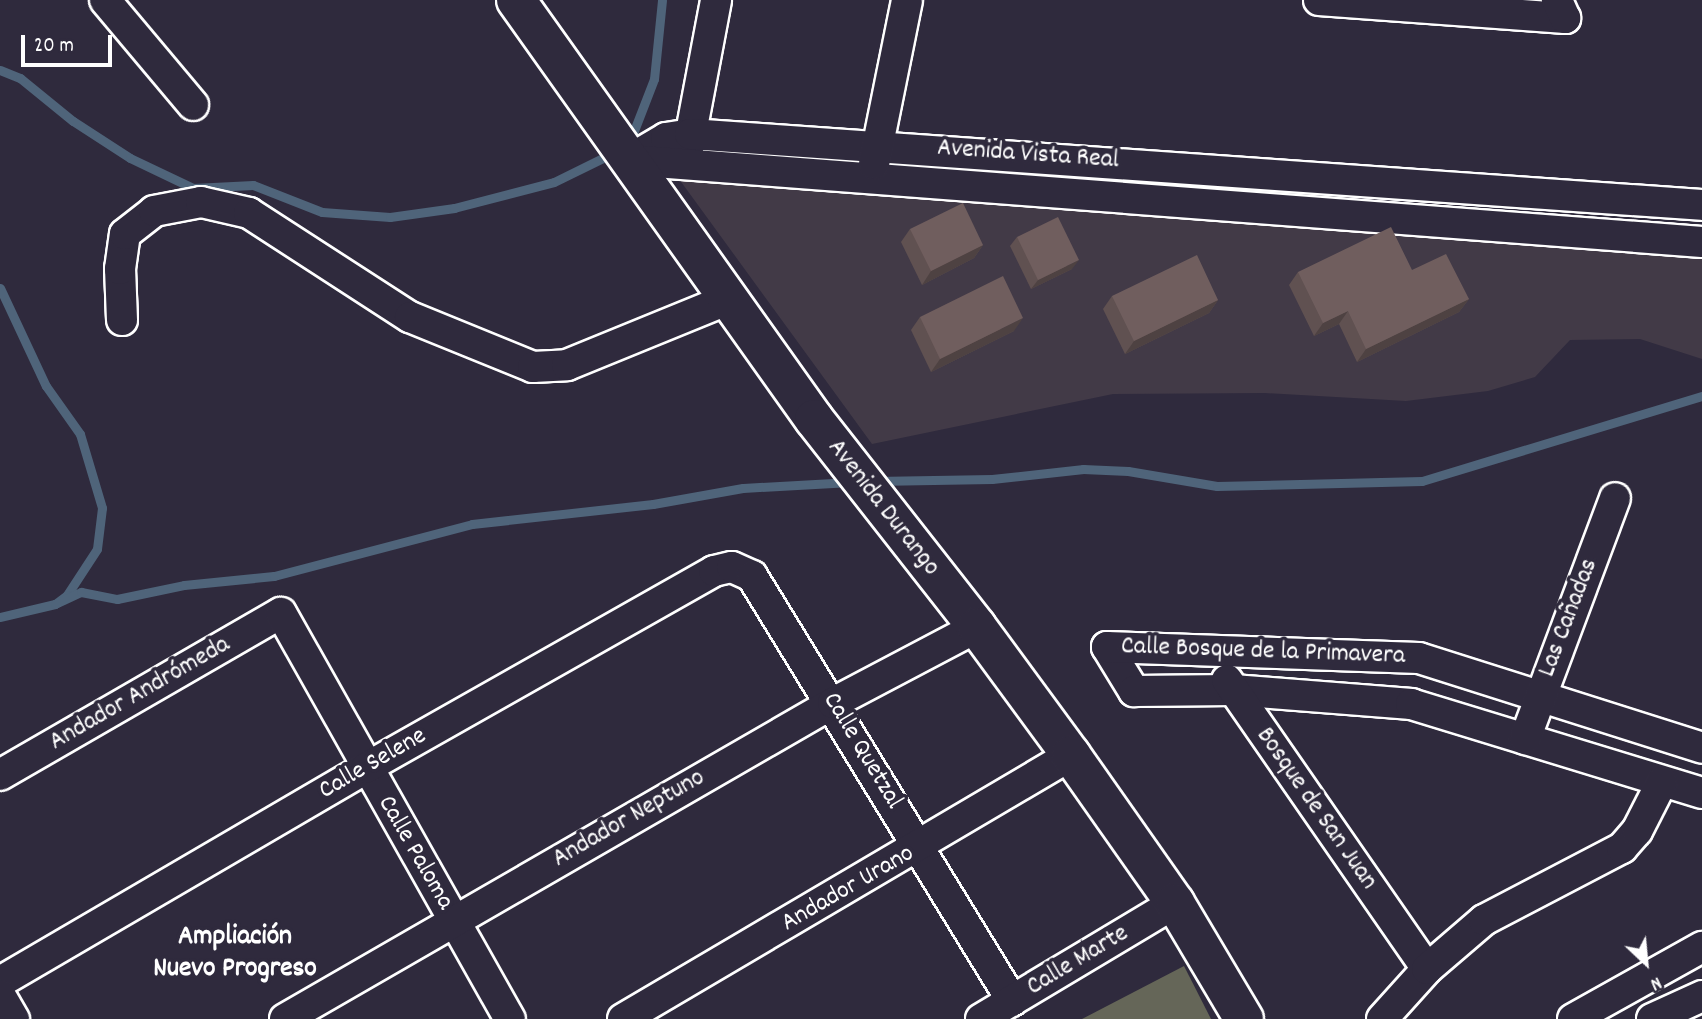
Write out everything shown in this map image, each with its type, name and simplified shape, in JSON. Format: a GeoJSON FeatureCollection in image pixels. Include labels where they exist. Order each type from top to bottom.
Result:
{"type":"FeatureCollection","features":[{"type":"Feature","properties":{"kind":"street"},"geometry":{"type":"LineString","coordinates":[[105,0],[193,105]]}},
{"type":"Feature","properties":{"kind":"street","name":"Avenida Durango"},"geometry":{"type":"LineString","coordinates":[[516,0],[726,300],[814,419],[977,627],[1071,755],[1175,903],[1244,1019]]}},
{"type":"Feature","properties":{"kind":"street"},"geometry":{"type":"LineString","coordinates":[[685,163],[716,0]]}},
{"type":"Feature","properties":{"kind":"street"},"geometry":{"type":"LineString","coordinates":[[871,177],[907,0]]}},
{"type":"Feature","properties":{"kind":"street"},"geometry":{"type":"LineString","coordinates":[[1319,0],[1565,18],[1556,0]]}},
{"type":"Feature","properties":{"kind":"street","name":"Avenida Vista Real"},"geometry":{"type":"LineString","coordinates":[[629,160],[666,138],[690,134],[878,144],[1702,205]]}},
{"type":"Feature","properties":{"kind":"street","name":"Avenida Vista Real"},"geometry":{"type":"LineString","coordinates":[[629,160],[871,177],[1359,218],[1702,242]]}},
{"type":"Feature","properties":{"kind":"street"},"geometry":{"type":"LineString","coordinates":[[1359,218],[1366,180]]}},
{"type":"Feature","properties":{"kind":"street"},"geometry":{"type":"LineString","coordinates":[[122,320],[120,269],[125,234],[153,211],[201,202],[249,213],[410,317],[533,367],[567,365],[726,300]]}},
{"type":"Feature","properties":{"kind":"street","name":"Las Cañadas"},"geometry":{"type":"LineString","coordinates":[[1525,739],[1615,498]]}},
{"type":"Feature","properties":{"kind":"street","name":"Calle Selene"},"geometry":{"type":"LineString","coordinates":[[0,982],[366,768],[714,571],[732,567],[752,576]]}},
{"type":"Feature","properties":{"kind":"street","name":"Calle Quetzal"},"geometry":{"type":"LineString","coordinates":[[752,576],[833,703],[1012,1001]]}},
{"type":"Feature","properties":{"kind":"street","name":"Calle Paloma"},"geometry":{"type":"LineString","coordinates":[[281,613],[366,768],[510,1019]]}},
{"type":"Feature","properties":{"kind":"street","name":"Andador Andrómeda"},"geometry":{"type":"LineString","coordinates":[[0,775],[281,613]]}},
{"type":"Feature","properties":{"kind":"street","name":"Andador Neptuno"},"geometry":{"type":"LineString","coordinates":[[285,1019],[833,703],[977,627]]}},
{"type":"Feature","properties":{"kind":"street","name":"Calle Bosque de la Primavera"},"geometry":{"type":"LineString","coordinates":[[1702,748],[1419,658],[1207,648],[1107,647],[1134,691],[1233,690],[1411,704],[1702,793]]}},
{"type":"Feature","properties":{"kind":"street","name":"Bosque de San Juan"},"geometry":{"type":"LineString","coordinates":[[1207,648],[1233,690],[1427,968]]}},
{"type":"Feature","properties":{"kind":"street","name":"Andador Urano"},"geometry":{"type":"LineString","coordinates":[[623,1019],[920,848],[1071,755]]}},
{"type":"Feature","properties":{"kind":"street"},"geometry":{"type":"LineString","coordinates":[[1382,1019],[1427,968],[1484,920],[1622,848],[1637,831],[1662,782]]}},
{"type":"Feature","properties":{"kind":"street","name":"Calle Marte"},"geometry":{"type":"LineString","coordinates":[[981,1019],[1175,903]]}},
{"type":"Feature","properties":{"kind":"street"},"geometry":{"type":"LineString","coordinates":[[1573,1019],[1702,947]]}},
{"type":"Feature","properties":{"kind":"street"},"geometry":{"type":"LineString","coordinates":[[0,995],[14,1019]]}},
{"type":"Feature","properties":{"kind":"street"},"geometry":{"type":"LineString","coordinates":[[1652,1019],[1702,996]]}},
{"type":"Feature","properties":{"kind":"shaded area"},"geometry":{"type":"Polygon","coordinates":[[[679,179],[1702,257],[1702,359],[1640,339],[1570,340],[1535,377],[1488,391],[1406,401],[1265,393],[1113,394],[872,444],[679,179]]]}},
{"type":"Feature","properties":{"kind":"green space"},"geometry":{"type":"Polygon","coordinates":[[[1184,966],[1211,1019],[1082,1019],[1184,966]]]}},
{"type":"Feature","properties":{"kind":"building"},"geometry":{"type":"Polygon","coordinates":[[[963,203],[983,245],[931,271],[910,229],[963,203]]]}},
{"type":"Feature","properties":{"kind":"building"},"geometry":{"type":"Polygon","coordinates":[[[1058,217],[1079,260],[1038,280],[1017,237],[1058,217]]]}},
{"type":"Feature","properties":{"kind":"building"},"geometry":{"type":"Polygon","coordinates":[[[1391,227],[1412,270],[1446,254],[1469,299],[1366,349],[1348,311],[1323,323],[1298,272],[1391,227]]]}},
{"type":"Feature","properties":{"kind":"building"},"geometry":{"type":"Polygon","coordinates":[[[1197,255],[1218,300],[1134,341],[1112,296],[1197,255]]]}},
{"type":"Feature","properties":{"kind":"building"},"geometry":{"type":"Polygon","coordinates":[[[1003,276],[1023,318],[940,359],[920,317],[1003,276]]]}},
{"type":"Feature","properties":{"kind":"waterway"},"geometry":{"type":"LineString","coordinates":[[630,141],[654,79],[662,0]]}},
{"type":"Feature","properties":{"kind":"waterway"},"geometry":{"type":"LineString","coordinates":[[0,70],[20,78],[73,121],[130,158],[193,188],[253,185],[322,212],[390,217],[454,208],[554,182],[613,153]]}},
{"type":"Feature","properties":{"kind":"waterway"},"geometry":{"type":"LineString","coordinates":[[0,288],[46,386],[80,434],[102,508],[97,549],[67,595],[55,604],[0,617]]}},
{"type":"Feature","properties":{"kind":"waterway"},"geometry":{"type":"LineString","coordinates":[[875,481],[992,479],[1083,469],[1128,471],[1217,486],[1422,481],[1702,396]]}},
{"type":"Feature","properties":{"kind":"waterway"},"geometry":{"type":"LineString","coordinates":[[55,604],[81,592],[117,599],[184,585],[274,576],[472,524],[653,504],[743,488],[851,482]]}},
{"type":"Feature","properties":{"kind":"district","name":"Ampliación Nuevo Progreso"},"geometry":{"type":"Point","coordinates":[235,954]}}]}
